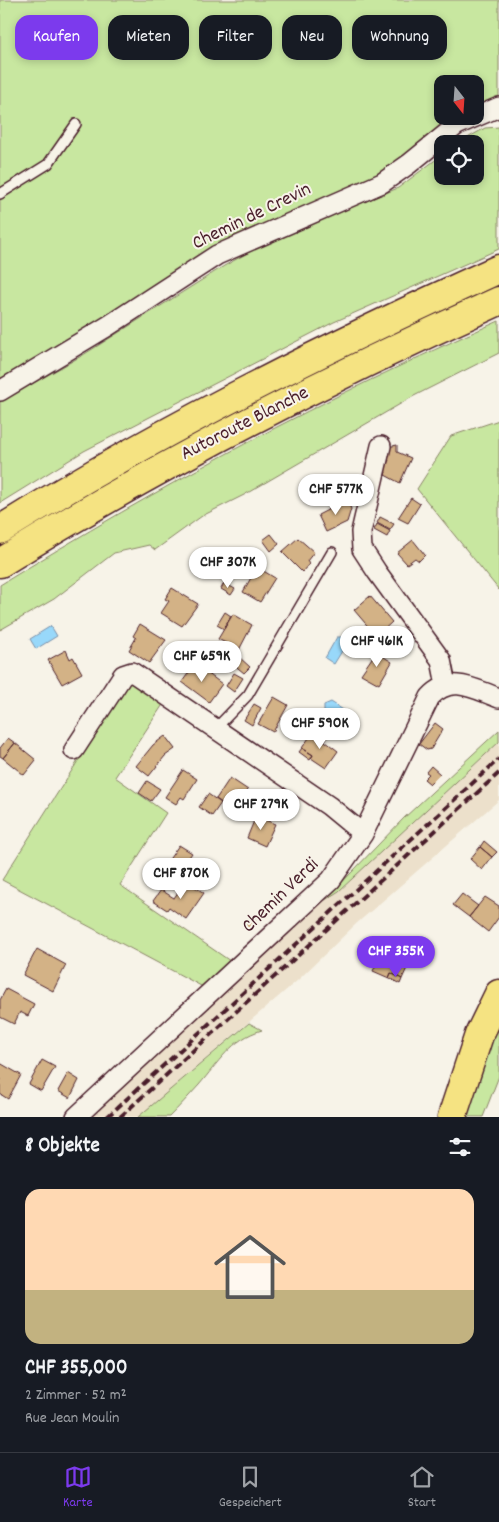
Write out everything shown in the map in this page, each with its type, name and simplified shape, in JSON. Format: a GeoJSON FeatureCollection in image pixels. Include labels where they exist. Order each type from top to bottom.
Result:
{"type":"FeatureCollection","features":[{"type":"Feature","properties":{"kind":"main road","name":"Autoroute Blanche"},"geometry":{"type":"LineString","coordinates":[[0,530],[122,457],[251,387],[499,269]]}},
{"type":"Feature","properties":{"kind":"main road","name":"Autoroute Blanche"},"geometry":{"type":"LineString","coordinates":[[0,563],[112,496],[257,416],[499,301]]}},
{"type":"Feature","properties":{"kind":"main road"},"geometry":{"type":"LineString","coordinates":[[452,1117],[479,1035],[499,994]]}},
{"type":"Feature","properties":{"kind":"street","name":"Chemin de Crevin"},"geometry":{"type":"LineString","coordinates":[[0,391],[108,326],[217,255],[382,182],[395,175],[457,125],[499,107]]}},
{"type":"Feature","properties":{"kind":"street"},"geometry":{"type":"LineString","coordinates":[[381,446],[361,532],[362,549],[376,572],[440,660],[446,685],[462,685],[499,698]]}},
{"type":"Feature","properties":{"kind":"street"},"geometry":{"type":"LineString","coordinates":[[74,750],[123,675],[128,672],[216,728],[329,806],[363,834]]}},
{"type":"Feature","properties":{"kind":"street","name":"Chemin Verdi"},"geometry":{"type":"LineString","coordinates":[[76,1117],[296,915],[331,880],[363,834],[430,697],[446,685]]}},
{"type":"Feature","properties":{"kind":"lane"},"geometry":{"type":"LineString","coordinates":[[0,194],[48,164],[76,124]]}},
{"type":"Feature","properties":{"kind":"lane"},"geometry":{"type":"LineString","coordinates":[[216,728],[248,695],[332,552]]}},
{"type":"Feature","properties":{"kind":"shaded area"},"geometry":{"type":"Polygon","coordinates":[[[499,742],[499,800],[356,924],[298,980],[138,1117],[89,1117],[325,900],[339,891],[499,742]]]}},
{"type":"Feature","properties":{"kind":"green space"},"geometry":{"type":"Polygon","coordinates":[[[0,0],[499,0],[499,99],[484,105],[484,75],[434,75],[434,125],[446,125],[376,177],[270,221],[214,248],[72,338],[0,379],[0,0]]]}},
{"type":"Feature","properties":{"kind":"green space"},"geometry":{"type":"Polygon","coordinates":[[[499,127],[499,249],[334,322],[84,451],[0,503],[0,402],[83,355],[224,266],[271,240],[398,188],[434,161],[434,185],[484,185],[484,135],[473,135],[485,128],[499,127]]]}},
{"type":"Feature","properties":{"kind":"green space"},"geometry":{"type":"Polygon","coordinates":[[[499,321],[499,353],[414,396],[244,495],[202,516],[155,550],[149,545],[114,553],[54,599],[0,630],[0,585],[121,513],[307,411],[499,321]]]}},
{"type":"Feature","properties":{"kind":"green space"},"geometry":{"type":"Polygon","coordinates":[[[499,420],[499,590],[417,489],[451,436],[499,420]]]}},
{"type":"Feature","properties":{"kind":"green space"},"geometry":{"type":"Polygon","coordinates":[[[129,681],[164,703],[115,777],[166,813],[120,885],[230,961],[203,987],[2,880],[129,681]]]}},
{"type":"Feature","properties":{"kind":"green space"},"geometry":{"type":"Polygon","coordinates":[[[499,730],[499,742],[339,891],[325,900],[404,818],[499,730]]]}},
{"type":"Feature","properties":{"kind":"green space"},"geometry":{"type":"Polygon","coordinates":[[[249,1023],[262,1030],[251,1034],[233,1046],[169,1117],[138,1117],[249,1023]]]}},
{"type":"Feature","properties":{"kind":"green space"},"geometry":{"type":"Polygon","coordinates":[[[499,1024],[499,1076],[483,1117],[466,1117],[489,1045],[499,1024]]]}},
{"type":"Feature","properties":{"kind":"water"},"geometry":{"type":"Polygon","coordinates":[[[51,626],[57,636],[36,649],[30,639],[51,626]]]}},
{"type":"Feature","properties":{"kind":"water"},"geometry":{"type":"Polygon","coordinates":[[[337,637],[343,637],[347,643],[334,664],[325,658],[337,637]]]}},
{"type":"Feature","properties":{"kind":"water"},"geometry":{"type":"Polygon","coordinates":[[[331,702],[351,715],[344,725],[324,712],[324,705],[331,702]]]}},
{"type":"Feature","properties":{"kind":"building"},"geometry":{"type":"Polygon","coordinates":[[[397,445],[397,452],[411,458],[400,483],[385,475],[386,472],[383,471],[389,460],[385,458],[388,447],[397,445]]]}},
{"type":"Feature","properties":{"kind":"building"},"geometry":{"type":"Polygon","coordinates":[[[411,498],[420,504],[408,523],[398,518],[411,498]]]}},
{"type":"Feature","properties":{"kind":"building"},"geometry":{"type":"Polygon","coordinates":[[[347,500],[351,509],[347,522],[326,532],[318,515],[347,500]]]}},
{"type":"Feature","properties":{"kind":"building"},"geometry":{"type":"Polygon","coordinates":[[[380,517],[394,524],[390,530],[377,523],[380,517]]]}},
{"type":"Feature","properties":{"kind":"building"},"geometry":{"type":"Polygon","coordinates":[[[377,524],[390,531],[387,537],[374,530],[377,524]]]}},
{"type":"Feature","properties":{"kind":"building"},"geometry":{"type":"Polygon","coordinates":[[[271,534],[279,544],[271,551],[263,540],[271,534]]]}},
{"type":"Feature","properties":{"kind":"building"},"geometry":{"type":"Polygon","coordinates":[[[298,538],[314,552],[307,561],[309,564],[302,572],[282,552],[298,538]]]}},
{"type":"Feature","properties":{"kind":"building"},"geometry":{"type":"Polygon","coordinates":[[[413,540],[425,555],[419,561],[415,558],[407,564],[397,553],[413,540]]]}},
{"type":"Feature","properties":{"kind":"building"},"geometry":{"type":"Polygon","coordinates":[[[206,551],[225,561],[215,577],[197,567],[206,551]]]}},
{"type":"Feature","properties":{"kind":"building"},"geometry":{"type":"Polygon","coordinates":[[[257,567],[275,578],[260,602],[243,592],[257,567]]]}},
{"type":"Feature","properties":{"kind":"building"},"geometry":{"type":"Polygon","coordinates":[[[224,583],[235,589],[231,595],[221,589],[224,583]]]}},
{"type":"Feature","properties":{"kind":"building"},"geometry":{"type":"Polygon","coordinates":[[[172,588],[198,604],[182,626],[161,613],[169,601],[165,599],[172,588]]]}},
{"type":"Feature","properties":{"kind":"building"},"geometry":{"type":"Polygon","coordinates":[[[370,596],[392,622],[379,634],[373,628],[371,630],[354,610],[370,596]]]}},
{"type":"Feature","properties":{"kind":"building"},"geometry":{"type":"Polygon","coordinates":[[[225,612],[231,616],[224,629],[217,625],[225,612]]]}},
{"type":"Feature","properties":{"kind":"building"},"geometry":{"type":"Polygon","coordinates":[[[233,614],[252,625],[239,650],[218,639],[233,614]]]}},
{"type":"Feature","properties":{"kind":"building"},"geometry":{"type":"Polygon","coordinates":[[[140,624],[166,640],[149,663],[129,650],[136,638],[133,636],[140,624]]]}},
{"type":"Feature","properties":{"kind":"building"},"geometry":{"type":"Polygon","coordinates":[[[66,650],[70,659],[73,657],[82,673],[62,684],[48,660],[66,650]]]}},
{"type":"Feature","properties":{"kind":"building"},"geometry":{"type":"Polygon","coordinates":[[[376,652],[392,662],[379,684],[361,674],[376,652]]]}},
{"type":"Feature","properties":{"kind":"building"},"geometry":{"type":"Polygon","coordinates":[[[239,657],[250,667],[244,673],[233,664],[239,657]]]}},
{"type":"Feature","properties":{"kind":"building"},"geometry":{"type":"Polygon","coordinates":[[[199,659],[208,665],[204,671],[195,664],[199,659]]]}},
{"type":"Feature","properties":{"kind":"building"},"geometry":{"type":"Polygon","coordinates":[[[195,664],[222,684],[209,702],[182,682],[195,664]]]}},
{"type":"Feature","properties":{"kind":"building"},"geometry":{"type":"Polygon","coordinates":[[[234,673],[243,678],[234,692],[226,686],[234,673]]]}},
{"type":"Feature","properties":{"kind":"building"},"geometry":{"type":"Polygon","coordinates":[[[274,697],[288,705],[273,732],[258,724],[274,697]]]}},
{"type":"Feature","properties":{"kind":"building"},"geometry":{"type":"Polygon","coordinates":[[[254,704],[261,708],[252,725],[244,720],[254,704]]]}},
{"type":"Feature","properties":{"kind":"building"},"geometry":{"type":"Polygon","coordinates":[[[435,723],[443,729],[431,749],[427,750],[419,744],[435,723]]]}},
{"type":"Feature","properties":{"kind":"building"},"geometry":{"type":"Polygon","coordinates":[[[319,724],[331,732],[325,740],[313,732],[319,724]]]}},
{"type":"Feature","properties":{"kind":"building"},"geometry":{"type":"Polygon","coordinates":[[[313,732],[338,751],[326,768],[311,758],[313,755],[302,748],[313,732]]]}},
{"type":"Feature","properties":{"kind":"building"},"geometry":{"type":"Polygon","coordinates":[[[165,736],[175,749],[165,756],[149,776],[136,766],[153,745],[165,736]]]}},
{"type":"Feature","properties":{"kind":"building"},"geometry":{"type":"Polygon","coordinates":[[[8,738],[15,743],[3,758],[0,756],[0,748],[8,738]]]}},
{"type":"Feature","properties":{"kind":"building"},"geometry":{"type":"Polygon","coordinates":[[[15,743],[36,760],[24,775],[3,758],[15,743]]]}},
{"type":"Feature","properties":{"kind":"building"},"geometry":{"type":"Polygon","coordinates":[[[302,748],[313,755],[310,760],[299,752],[302,748]]]}},
{"type":"Feature","properties":{"kind":"building"},"geometry":{"type":"Polygon","coordinates":[[[431,766],[440,774],[430,784],[424,779],[429,774],[426,772],[431,766]]]}},
{"type":"Feature","properties":{"kind":"building"},"geometry":{"type":"Polygon","coordinates":[[[183,770],[197,779],[184,799],[181,797],[176,804],[165,797],[183,770]]]}},
{"type":"Feature","properties":{"kind":"building"},"geometry":{"type":"Polygon","coordinates":[[[230,778],[248,790],[234,811],[216,799],[230,778]]]}},
{"type":"Feature","properties":{"kind":"building"},"geometry":{"type":"Polygon","coordinates":[[[147,781],[160,789],[151,801],[139,793],[147,781]]]}},
{"type":"Feature","properties":{"kind":"building"},"geometry":{"type":"Polygon","coordinates":[[[208,794],[221,803],[212,816],[199,807],[208,794]]]}},
{"type":"Feature","properties":{"kind":"building"},"geometry":{"type":"Polygon","coordinates":[[[256,816],[275,824],[265,846],[247,838],[256,816]]]}},
{"type":"Feature","properties":{"kind":"building"},"geometry":{"type":"Polygon","coordinates":[[[484,841],[497,852],[492,857],[480,847],[484,841]]]}},
{"type":"Feature","properties":{"kind":"building"},"geometry":{"type":"Polygon","coordinates":[[[179,845],[192,853],[179,872],[166,864],[179,845]]]}},
{"type":"Feature","properties":{"kind":"building"},"geometry":{"type":"Polygon","coordinates":[[[480,847],[492,857],[482,870],[470,859],[480,847]]]}},
{"type":"Feature","properties":{"kind":"building"},"geometry":{"type":"Polygon","coordinates":[[[186,881],[204,893],[186,919],[169,907],[167,910],[153,901],[161,890],[174,898],[186,881]]]}},
{"type":"Feature","properties":{"kind":"building"},"geometry":{"type":"Polygon","coordinates":[[[462,894],[478,906],[469,917],[453,905],[462,894]]]}},
{"type":"Feature","properties":{"kind":"building"},"geometry":{"type":"Polygon","coordinates":[[[485,897],[499,906],[499,917],[488,932],[469,917],[485,897]]]}},
{"type":"Feature","properties":{"kind":"building"},"geometry":{"type":"Polygon","coordinates":[[[250,916],[256,920],[249,931],[243,927],[250,916]]]}},
{"type":"Feature","properties":{"kind":"building"},"geometry":{"type":"Polygon","coordinates":[[[386,944],[412,957],[402,979],[391,973],[389,978],[373,971],[386,944]]]}},
{"type":"Feature","properties":{"kind":"building"},"geometry":{"type":"Polygon","coordinates":[[[37,949],[66,965],[53,991],[23,975],[37,949]]]}},
{"type":"Feature","properties":{"kind":"building"},"geometry":{"type":"Polygon","coordinates":[[[391,973],[402,979],[400,984],[389,978],[391,973]]]}},
{"type":"Feature","properties":{"kind":"building"},"geometry":{"type":"Polygon","coordinates":[[[6,989],[34,1004],[28,1016],[20,1012],[14,1024],[0,1017],[0,1000],[6,989]]]}},
{"type":"Feature","properties":{"kind":"building"},"geometry":{"type":"Polygon","coordinates":[[[42,1060],[55,1067],[41,1091],[29,1084],[42,1060]]]}},
{"type":"Feature","properties":{"kind":"building"},"geometry":{"type":"Polygon","coordinates":[[[0,1063],[21,1075],[8,1099],[0,1094],[0,1063]]]}},
{"type":"Feature","properties":{"kind":"building"},"geometry":{"type":"Polygon","coordinates":[[[68,1073],[79,1080],[70,1098],[58,1091],[68,1073]]]}},
{"type":"Feature","properties":{"kind":"railway"},"geometry":{"type":"LineString","coordinates":[[107,1117],[499,759]]}},
{"type":"Feature","properties":{"kind":"railway"},"geometry":{"type":"LineString","coordinates":[[120,1117],[499,773]]}}]}
